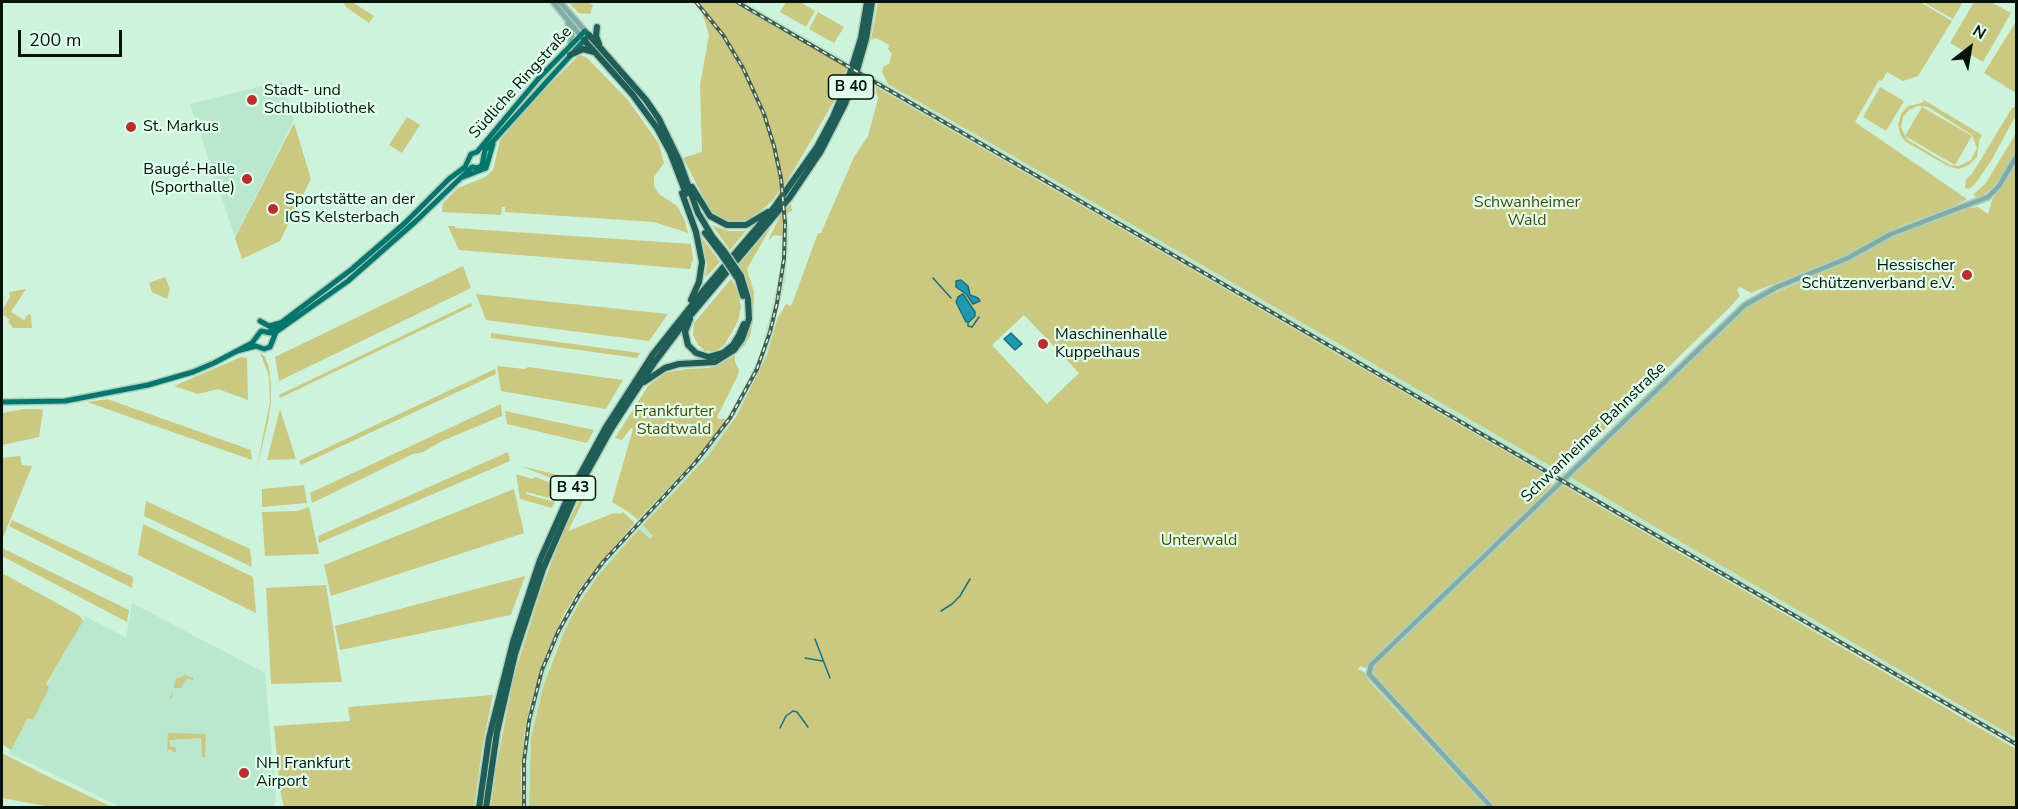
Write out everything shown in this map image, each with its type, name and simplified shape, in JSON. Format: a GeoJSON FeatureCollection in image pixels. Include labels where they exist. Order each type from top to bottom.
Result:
{"type":"FeatureCollection","features":[{"type":"Feature","properties":{"kind":"highway","name":"B 40"},"geometry":{"type":"LineString","coordinates":[[773,209],[807,164],[833,117],[858,49],[867,2]]}},
{"type":"Feature","properties":{"kind":"highway","name":"B 40"},"geometry":{"type":"LineString","coordinates":[[639,386],[694,312],[784,205],[825,144],[845,104],[859,65],[872,2]]}},
{"type":"Feature","properties":{"kind":"highway"},"geometry":{"type":"LineString","coordinates":[[597,27],[598,50]]}},
{"type":"Feature","properties":{"kind":"highway"},"geometry":{"type":"LineString","coordinates":[[585,35],[646,111],[702,206],[715,220],[727,225],[742,226],[773,209]]}},
{"type":"Feature","properties":{"kind":"highway"},"geometry":{"type":"LineString","coordinates":[[570,55],[583,49],[598,50]]}},
{"type":"Feature","properties":{"kind":"highway"},"geometry":{"type":"LineString","coordinates":[[639,386],[665,368],[679,364],[714,362],[734,350],[742,339],[749,319],[748,299],[739,278],[696,217],[676,162]]}},
{"type":"Feature","properties":{"kind":"highway"},"geometry":{"type":"LineString","coordinates":[[676,162],[702,262],[697,290],[677,323]]}},
{"type":"Feature","properties":{"kind":"highway","name":"B 43"},"geometry":{"type":"LineString","coordinates":[[479,807],[487,751],[499,694],[517,627],[540,560],[569,495],[596,444],[653,354],[773,209]]}},
{"type":"Feature","properties":{"kind":"highway"},"geometry":{"type":"LineString","coordinates":[[694,312],[686,332],[688,345],[693,351],[709,357],[719,355],[728,349],[739,335],[744,320],[744,298],[739,278]]}},
{"type":"Feature","properties":{"kind":"highway","name":"B 43"},"geometry":{"type":"LineString","coordinates":[[486,807],[495,738],[504,697],[535,591],[558,532],[579,487],[611,429],[639,386]]}},
{"type":"Feature","properties":{"kind":"main road","name":"Südliche Ringstraße"},"geometry":{"type":"LineString","coordinates":[[480,154],[539,78],[570,46],[585,35]]}},
{"type":"Feature","properties":{"kind":"main road","name":"Südliche Ringstraße"},"geometry":{"type":"LineString","coordinates":[[2,402],[65,401],[148,386],[193,372],[237,351],[255,340],[261,331],[271,334],[279,330],[361,270],[415,222],[459,178],[470,164],[471,154],[480,154],[497,137],[585,35]]}},
{"type":"Feature","properties":{"kind":"main road"},"geometry":{"type":"LineString","coordinates":[[459,178],[486,168],[491,148],[497,137]]}},
{"type":"Feature","properties":{"kind":"main road","name":"Südliche Ringstraße"},"geometry":{"type":"LineString","coordinates":[[470,164],[478,168],[482,165],[484,161],[480,154]]}},
{"type":"Feature","properties":{"kind":"main road","name":"Südliche Ringstraße"},"geometry":{"type":"LineString","coordinates":[[271,334],[365,258],[470,164]]}},
{"type":"Feature","properties":{"kind":"main road"},"geometry":{"type":"LineString","coordinates":[[260,321],[274,326],[287,320]]}},
{"type":"Feature","properties":{"kind":"main road","name":"Südliche Ringstraße"},"geometry":{"type":"LineString","coordinates":[[237,351],[270,347],[273,342],[271,334]]}},
{"type":"Feature","properties":{"kind":"main road"},"geometry":{"type":"LineString","coordinates":[[255,340],[259,347]]}},
{"type":"Feature","properties":{"kind":"street"},"geometry":{"type":"LineString","coordinates":[[553,2],[566,18],[585,35]]}},
{"type":"Feature","properties":{"kind":"street"},"geometry":{"type":"LineString","coordinates":[[560,2],[585,35]]}},
{"type":"Feature","properties":{"kind":"street"},"geometry":{"type":"LineString","coordinates":[[566,18],[572,34],[570,46]]}},
{"type":"Feature","properties":{"kind":"street","name":"Schwanheimer Bahnstraße"},"geometry":{"type":"LineString","coordinates":[[1492,807],[1369,674],[1371,665],[1745,305],[1777,286],[1848,258],[1891,234],[1988,197],[1999,186],[2016,157]]}},
{"type":"Feature","properties":{"kind":"shaded area"},"geometry":{"type":"Polygon","coordinates":[[[732,2],[745,2],[848,62],[846,67],[732,2]]]}},
{"type":"Feature","properties":{"kind":"shaded area"},"geometry":{"type":"Polygon","coordinates":[[[865,71],[1570,477],[2016,738],[2016,747],[863,79],[865,71]]]}},
{"type":"Feature","properties":{"kind":"shaded area"},"geometry":{"type":"Polygon","coordinates":[[[282,81],[294,120],[235,237],[190,104],[282,81]]]}},
{"type":"Feature","properties":{"kind":"shaded area"},"geometry":{"type":"Polygon","coordinates":[[[788,212],[789,242],[785,284],[767,355],[751,390],[708,456],[644,525],[653,535],[650,539],[639,529],[597,577],[578,605],[552,658],[544,684],[531,738],[529,807],[522,808],[522,753],[529,708],[535,683],[555,633],[573,600],[601,562],[695,460],[720,429],[738,401],[761,352],[780,273],[783,215],[788,212]]]}},
{"type":"Feature","properties":{"kind":"shaded area"},"geometry":{"type":"Polygon","coordinates":[[[132,603],[265,673],[276,801],[273,808],[121,807],[9,753],[85,616],[126,638],[132,603]]]}},
{"type":"Feature","properties":{"kind":"green space"},"geometry":{"type":"Polygon","coordinates":[[[343,2],[352,2],[374,16],[369,23],[346,7],[343,2]]]}},
{"type":"Feature","properties":{"kind":"green space"},"geometry":{"type":"Polygon","coordinates":[[[570,2],[587,2],[593,5],[590,14],[579,13],[570,2]]]}},
{"type":"Feature","properties":{"kind":"green space"},"geometry":{"type":"Polygon","coordinates":[[[699,2],[732,2],[848,68],[836,98],[788,180],[772,201],[754,217],[743,221],[730,221],[717,216],[709,208],[683,158],[702,152],[700,85],[709,35],[699,2]]]}},
{"type":"Feature","properties":{"kind":"green space"},"geometry":{"type":"Polygon","coordinates":[[[786,2],[800,2],[815,11],[806,27],[780,12],[786,2]]]}},
{"type":"Feature","properties":{"kind":"green space","name":"Schwanheimer Wald"},"geometry":{"type":"Polygon","coordinates":[[[878,2],[1920,2],[1952,21],[1918,76],[1903,81],[1887,72],[1882,81],[1879,80],[1855,122],[1967,199],[1900,226],[1849,254],[1751,293],[1740,287],[1737,290],[1740,296],[1729,308],[1561,472],[888,84],[882,72],[883,67],[889,64],[892,54],[888,49],[889,45],[876,38],[871,40],[878,2]]]}},
{"type":"Feature","properties":{"kind":"green space"},"geometry":{"type":"Polygon","coordinates":[[[1923,2],[1963,2],[1953,19],[1923,2]]]}},
{"type":"Feature","properties":{"kind":"green space"},"geometry":{"type":"Polygon","coordinates":[[[1974,2],[1991,2],[2011,13],[1983,62],[1950,43],[1974,2]]]}},
{"type":"Feature","properties":{"kind":"green space"},"geometry":{"type":"Polygon","coordinates":[[[818,12],[844,27],[834,43],[809,29],[818,12]]]}},
{"type":"Feature","properties":{"kind":"green space"},"geometry":{"type":"Polygon","coordinates":[[[2016,24],[2016,93],[1984,73],[2016,24]]]}},
{"type":"Feature","properties":{"kind":"green space"},"geometry":{"type":"Polygon","coordinates":[[[579,55],[586,57],[628,100],[659,144],[664,163],[654,177],[654,186],[659,194],[677,206],[688,233],[654,222],[505,212],[505,207],[502,207],[501,215],[442,212],[443,203],[458,188],[485,177],[493,170],[500,140],[539,95],[579,55]]]}},
{"type":"Feature","properties":{"kind":"green space","name":"Unterwald"},"geometry":{"type":"Polygon","coordinates":[[[875,86],[1553,479],[1550,487],[1367,667],[1361,666],[1358,669],[1364,672],[1369,681],[1486,807],[529,808],[531,738],[544,684],[564,632],[578,605],[597,577],[639,529],[650,539],[653,536],[643,525],[708,456],[737,415],[767,355],[777,319],[786,304],[790,306],[792,304],[818,233],[821,233],[854,157],[868,136],[878,99],[875,86]],[[963,294],[958,297],[962,315],[969,322],[975,316],[963,294]],[[1024,315],[992,345],[1047,404],[1079,373],[1024,315]]]}},
{"type":"Feature","properties":{"kind":"green space"},"geometry":{"type":"Polygon","coordinates":[[[1880,87],[1904,101],[1886,131],[1863,117],[1880,87]]]}},
{"type":"Feature","properties":{"kind":"green space"},"geometry":{"type":"Polygon","coordinates":[[[1924,100],[1982,135],[1977,157],[1969,165],[1959,169],[1948,166],[1906,142],[1901,136],[1898,125],[1901,114],[1908,106],[1922,103],[1924,100]],[[1918,106],[1909,110],[1903,117],[1901,127],[1908,140],[1950,165],[1959,166],[1971,160],[1977,148],[1972,135],[1928,107],[1918,106]]]}},
{"type":"Feature","properties":{"kind":"green space"},"geometry":{"type":"Polygon","coordinates":[[[2016,106],[2016,115],[1991,161],[1975,184],[1969,189],[1965,188],[1966,179],[1972,174],[2012,108],[2016,106]]]}},
{"type":"Feature","properties":{"kind":"green space"},"geometry":{"type":"Polygon","coordinates":[[[1922,107],[1972,136],[1955,165],[1905,136],[1922,107]]]}},
{"type":"Feature","properties":{"kind":"green space"},"geometry":{"type":"Polygon","coordinates":[[[407,117],[420,125],[402,153],[389,145],[407,117]]]}},
{"type":"Feature","properties":{"kind":"green space","name":"Sportstätte an der IGS Kelsterbach"},"geometry":{"type":"Polygon","coordinates":[[[294,123],[311,179],[280,241],[242,259],[235,238],[294,123]]]}},
{"type":"Feature","properties":{"kind":"green space"},"geometry":{"type":"Polygon","coordinates":[[[2016,133],[2016,152],[2003,174],[1992,188],[1979,198],[1973,195],[1986,183],[2016,133]]]}},
{"type":"Feature","properties":{"kind":"green space"},"geometry":{"type":"Polygon","coordinates":[[[2016,164],[2016,738],[1570,477],[1587,461],[1590,462],[1589,458],[1735,315],[1752,303],[1839,265],[1896,235],[1970,208],[1978,207],[1988,214],[1992,200],[2016,164]]]}},
{"type":"Feature","properties":{"kind":"green space"},"geometry":{"type":"Polygon","coordinates":[[[791,204],[792,211],[783,215],[782,236],[774,235],[768,241],[781,214],[791,204]]]}},
{"type":"Feature","properties":{"kind":"green space"},"geometry":{"type":"Polygon","coordinates":[[[773,223],[747,269],[754,292],[753,321],[750,336],[737,352],[747,337],[752,315],[750,292],[739,265],[773,223]]]}},
{"type":"Feature","properties":{"kind":"green space"},"geometry":{"type":"Polygon","coordinates":[[[712,225],[728,231],[746,231],[730,250],[712,225]]]}},
{"type":"Feature","properties":{"kind":"green space"},"geometry":{"type":"Polygon","coordinates":[[[448,226],[691,244],[693,259],[690,269],[459,250],[448,226]]]}},
{"type":"Feature","properties":{"kind":"green space"},"geometry":{"type":"Polygon","coordinates":[[[702,238],[720,262],[705,278],[707,264],[702,238]]]}},
{"type":"Feature","properties":{"kind":"green space"},"geometry":{"type":"Polygon","coordinates":[[[463,266],[471,288],[279,381],[275,357],[463,266]]]}},
{"type":"Feature","properties":{"kind":"green space"},"geometry":{"type":"Polygon","coordinates":[[[165,277],[170,289],[167,299],[152,292],[149,283],[165,277]]]}},
{"type":"Feature","properties":{"kind":"green space"},"geometry":{"type":"Polygon","coordinates":[[[731,279],[738,291],[741,307],[738,321],[725,344],[715,352],[705,351],[698,345],[693,335],[694,323],[731,279]]]}},
{"type":"Feature","properties":{"kind":"green space"},"geometry":{"type":"Polygon","coordinates":[[[26,289],[11,312],[24,320],[28,314],[31,315],[32,328],[13,328],[8,321],[10,320],[2,314],[2,311],[10,297],[9,292],[26,289]]]}},
{"type":"Feature","properties":{"kind":"green space"},"geometry":{"type":"Polygon","coordinates":[[[476,294],[668,314],[649,341],[486,320],[476,294]]]}},
{"type":"Feature","properties":{"kind":"green space"},"geometry":{"type":"Polygon","coordinates":[[[471,303],[472,306],[280,398],[279,395],[471,303]]]}},
{"type":"Feature","properties":{"kind":"green space"},"geometry":{"type":"Polygon","coordinates":[[[491,333],[640,353],[637,358],[491,338],[491,333]]]}},
{"type":"Feature","properties":{"kind":"green space"},"geometry":{"type":"Polygon","coordinates":[[[260,352],[269,367],[271,402],[256,471],[270,402],[269,376],[260,352]]]}},
{"type":"Feature","properties":{"kind":"green space","name":"Frankfurter Stadtwald"},"geometry":{"type":"Polygon","coordinates":[[[735,355],[738,375],[717,417],[727,419],[695,460],[638,520],[612,502],[633,429],[631,428],[622,440],[615,438],[648,386],[667,372],[708,368],[735,355]]]}},
{"type":"Feature","properties":{"kind":"green space"},"geometry":{"type":"Polygon","coordinates":[[[241,357],[247,358],[248,400],[218,389],[198,394],[174,386],[241,357]]]}},
{"type":"Feature","properties":{"kind":"green space"},"geometry":{"type":"Polygon","coordinates":[[[497,366],[525,369],[528,367],[623,380],[606,409],[501,391],[497,366]]]}},
{"type":"Feature","properties":{"kind":"green space"},"geometry":{"type":"Polygon","coordinates":[[[495,369],[496,374],[301,465],[299,461],[495,369]]]}},
{"type":"Feature","properties":{"kind":"green space"},"geometry":{"type":"Polygon","coordinates":[[[107,399],[251,450],[252,460],[87,402],[107,399]]]}},
{"type":"Feature","properties":{"kind":"green space"},"geometry":{"type":"Polygon","coordinates":[[[501,404],[502,416],[442,441],[423,452],[413,454],[312,503],[310,493],[501,404]]]}},
{"type":"Feature","properties":{"kind":"green space"},"geometry":{"type":"Polygon","coordinates":[[[24,409],[43,411],[39,437],[2,445],[2,413],[24,409]]]}},
{"type":"Feature","properties":{"kind":"green space"},"geometry":{"type":"Polygon","coordinates":[[[280,409],[296,459],[267,460],[280,409]]]}},
{"type":"Feature","properties":{"kind":"green space"},"geometry":{"type":"Polygon","coordinates":[[[505,411],[594,430],[587,443],[507,424],[505,411]]]}},
{"type":"Feature","properties":{"kind":"green space"},"geometry":{"type":"Polygon","coordinates":[[[508,452],[510,461],[319,543],[318,536],[508,452]]]}},
{"type":"Feature","properties":{"kind":"green space"},"geometry":{"type":"Polygon","coordinates":[[[20,456],[22,465],[32,466],[2,540],[2,458],[20,456]]]}},
{"type":"Feature","properties":{"kind":"green space"},"geometry":{"type":"Polygon","coordinates":[[[521,466],[566,477],[572,475],[568,483],[563,483],[521,466]]]}},
{"type":"Feature","properties":{"kind":"green space"},"geometry":{"type":"Polygon","coordinates":[[[516,474],[532,479],[536,477],[563,488],[557,500],[526,492],[526,494],[555,502],[552,508],[520,499],[516,474]]]}},
{"type":"Feature","properties":{"kind":"green space"},"geometry":{"type":"Polygon","coordinates":[[[304,485],[307,503],[262,507],[262,489],[304,485]]]}},
{"type":"Feature","properties":{"kind":"green space"},"geometry":{"type":"Polygon","coordinates":[[[1563,485],[2016,749],[2016,807],[1495,807],[1376,680],[1373,671],[1377,661],[1563,485]]]}},
{"type":"Feature","properties":{"kind":"green space"},"geometry":{"type":"Polygon","coordinates":[[[514,489],[524,533],[331,596],[324,565],[514,489]]]}},
{"type":"Feature","properties":{"kind":"green space"},"geometry":{"type":"Polygon","coordinates":[[[581,497],[584,499],[568,531],[614,513],[623,512],[635,523],[581,587],[564,614],[545,657],[529,708],[524,737],[521,773],[522,807],[491,807],[513,679],[540,593],[561,537],[581,497]]]}},
{"type":"Feature","properties":{"kind":"green space"},"geometry":{"type":"Polygon","coordinates":[[[146,501],[250,549],[252,567],[144,516],[146,501]]]}},
{"type":"Feature","properties":{"kind":"green space"},"geometry":{"type":"Polygon","coordinates":[[[309,507],[319,554],[265,556],[262,512],[297,511],[309,507]]]}},
{"type":"Feature","properties":{"kind":"green space"},"geometry":{"type":"Polygon","coordinates":[[[12,520],[133,577],[132,588],[9,526],[12,520]]]}},
{"type":"Feature","properties":{"kind":"green space"},"geometry":{"type":"Polygon","coordinates":[[[143,524],[253,577],[256,613],[138,555],[143,524]]]}},
{"type":"Feature","properties":{"kind":"green space"},"geometry":{"type":"Polygon","coordinates":[[[2,548],[129,610],[127,622],[2,556],[2,548]]]}},
{"type":"Feature","properties":{"kind":"green space"},"geometry":{"type":"Polygon","coordinates":[[[2,573],[80,616],[83,621],[46,684],[49,688],[33,720],[28,718],[11,750],[2,744],[2,573]]]}},
{"type":"Feature","properties":{"kind":"green space"},"geometry":{"type":"Polygon","coordinates":[[[525,576],[511,615],[340,650],[335,626],[525,576]]]}},
{"type":"Feature","properties":{"kind":"green space"},"geometry":{"type":"Polygon","coordinates":[[[326,585],[342,682],[271,684],[266,588],[326,585]]]}},
{"type":"Feature","properties":{"kind":"green space"},"geometry":{"type":"Polygon","coordinates":[[[185,675],[194,678],[193,680],[186,679],[181,688],[173,688],[176,679],[185,675]]]}},
{"type":"Feature","properties":{"kind":"green space"},"geometry":{"type":"Polygon","coordinates":[[[493,695],[483,743],[474,807],[284,807],[280,790],[274,726],[350,721],[348,707],[493,695]]]}},
{"type":"Feature","properties":{"kind":"green space"},"geometry":{"type":"Polygon","coordinates":[[[168,733],[206,734],[205,757],[202,757],[201,738],[170,740],[170,747],[176,747],[176,752],[168,750],[167,752],[168,733]]]}},
{"type":"Feature","properties":{"kind":"green space"},"geometry":{"type":"Polygon","coordinates":[[[2,753],[112,807],[51,807],[2,798],[2,753]]]}},
{"type":"Feature","properties":{"kind":"water"},"geometry":{"type":"Polygon","coordinates":[[[961,280],[968,286],[970,295],[980,301],[973,304],[966,294],[956,287],[956,281],[961,280]]]}},
{"type":"Feature","properties":{"kind":"water"},"geometry":{"type":"Polygon","coordinates":[[[963,294],[975,312],[975,316],[969,322],[966,322],[956,302],[963,294]]]}},
{"type":"Feature","properties":{"kind":"water"},"geometry":{"type":"Polygon","coordinates":[[[1011,333],[1022,344],[1015,350],[1004,339],[1011,333]]]}},
{"type":"Feature","properties":{"kind":"waterway"},"geometry":{"type":"LineString","coordinates":[[933,278],[951,298]]}},
{"type":"Feature","properties":{"kind":"waterway"},"geometry":{"type":"LineString","coordinates":[[968,323],[968,326],[972,327],[979,317]]}},
{"type":"Feature","properties":{"kind":"waterway"},"geometry":{"type":"LineString","coordinates":[[941,611],[960,596],[970,579]]}},
{"type":"Feature","properties":{"kind":"waterway"},"geometry":{"type":"LineString","coordinates":[[815,639],[830,678]]}},
{"type":"Feature","properties":{"kind":"waterway"},"geometry":{"type":"LineString","coordinates":[[805,658],[822,661]]}},
{"type":"Feature","properties":{"kind":"waterway"},"geometry":{"type":"LineString","coordinates":[[780,728],[786,716],[793,711],[797,712],[808,727]]}},
{"type":"Feature","properties":{"kind":"railway"},"geometry":{"type":"LineString","coordinates":[[524,808],[524,761],[529,721],[542,670],[558,632],[580,593],[603,562],[695,463],[730,418],[757,369],[777,303],[784,259],[785,223],[781,178],[774,146],[764,114],[743,68],[723,35],[696,2]]}},
{"type":"Feature","properties":{"kind":"railway"},"geometry":{"type":"LineString","coordinates":[[737,2],[2016,744]]}},
{"type":"Feature","properties":{"kind":"place","name":"Stadt- und Schulbibliothek"},"geometry":{"type":"Point","coordinates":[252,100]}},
{"type":"Feature","properties":{"kind":"place","name":"St. Markus"},"geometry":{"type":"Point","coordinates":[131,127]}},
{"type":"Feature","properties":{"kind":"place","name":"Baugé-Halle (Sporthalle)"},"geometry":{"type":"Point","coordinates":[247,179]}},
{"type":"Feature","properties":{"kind":"place","name":"Sportstätte an der IGS Kelsterbach"},"geometry":{"type":"Point","coordinates":[273,209]}},
{"type":"Feature","properties":{"kind":"place","name":"Hessischer Schützenverband e.V."},"geometry":{"type":"Point","coordinates":[1967,275]}},
{"type":"Feature","properties":{"kind":"place","name":"Maschinenhalle Kuppelhaus"},"geometry":{"type":"Point","coordinates":[1043,344]}},
{"type":"Feature","properties":{"kind":"place","name":"NH Frankfurt Airport"},"geometry":{"type":"Point","coordinates":[244,773]}}]}
